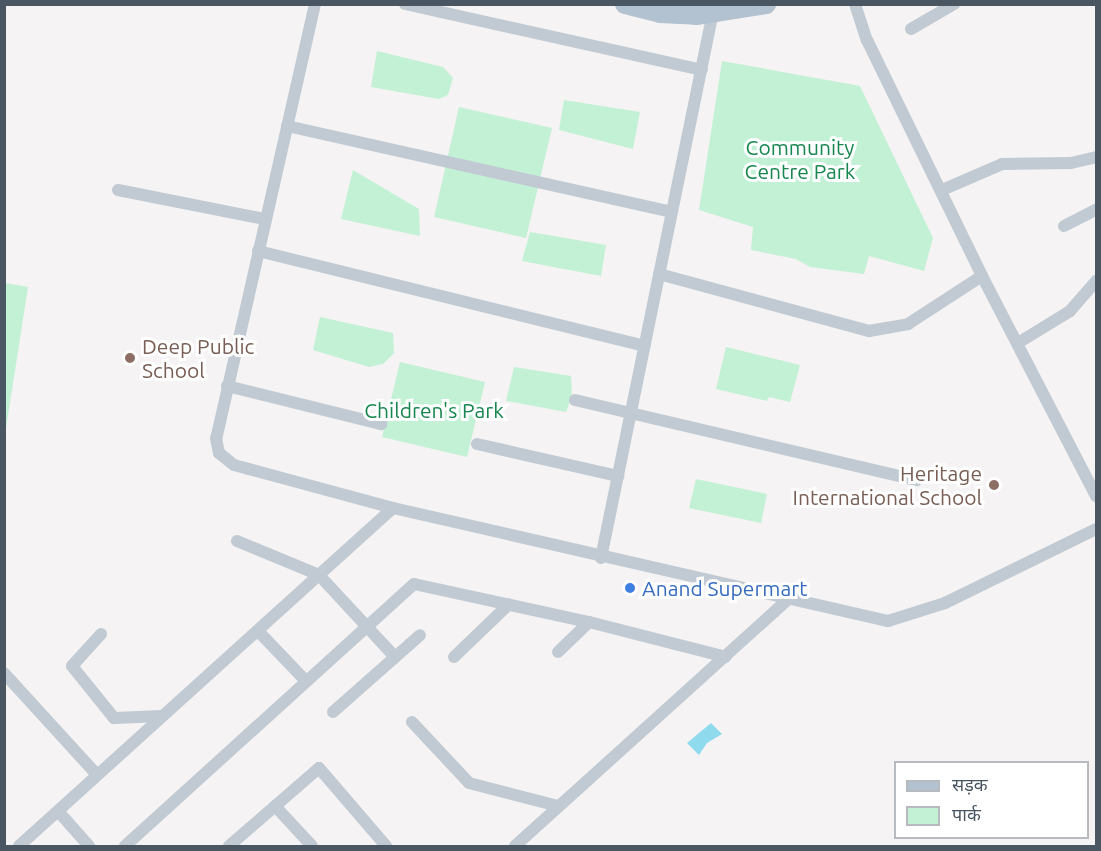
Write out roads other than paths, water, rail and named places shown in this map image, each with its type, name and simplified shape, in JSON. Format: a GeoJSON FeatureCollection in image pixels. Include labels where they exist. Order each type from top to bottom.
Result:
{"type":"FeatureCollection","features":[{"type":"Feature","properties":{"kind":"main road"},"geometry":{"type":"LineString","coordinates":[[625,4],[660,13],[713,12],[766,4]]}},
{"type":"Feature","properties":{"kind":"street"},"geometry":{"type":"LineString","coordinates":[[315,4],[216,438],[219,453],[226,460],[234,465],[393,508],[601,558],[789,598],[874,620],[900,620],[945,603],[1096,529]]}},
{"type":"Feature","properties":{"kind":"street"},"geometry":{"type":"LineString","coordinates":[[405,4],[702,70]]}},
{"type":"Feature","properties":{"kind":"street"},"geometry":{"type":"LineString","coordinates":[[855,4],[867,40],[982,276],[1096,496]]}},
{"type":"Feature","properties":{"kind":"street"},"geometry":{"type":"LineString","coordinates":[[911,29],[954,4]]}},
{"type":"Feature","properties":{"kind":"street"},"geometry":{"type":"LineString","coordinates":[[601,558],[713,12]]}},
{"type":"Feature","properties":{"kind":"street"},"geometry":{"type":"LineString","coordinates":[[287,126],[672,212]]}},
{"type":"Feature","properties":{"kind":"street"},"geometry":{"type":"LineString","coordinates":[[942,190],[1002,164],[1071,163],[1096,157]]}},
{"type":"Feature","properties":{"kind":"street"},"geometry":{"type":"LineString","coordinates":[[118,190],[265,219]]}},
{"type":"Feature","properties":{"kind":"street"},"geometry":{"type":"LineString","coordinates":[[1064,226],[1096,210]]}},
{"type":"Feature","properties":{"kind":"street"},"geometry":{"type":"LineString","coordinates":[[258,250],[645,346]]}},
{"type":"Feature","properties":{"kind":"street"},"geometry":{"type":"LineString","coordinates":[[659,274],[869,331],[908,324],[982,276]]}},
{"type":"Feature","properties":{"kind":"street"},"geometry":{"type":"LineString","coordinates":[[1018,343],[1070,311],[1096,281]]}},
{"type":"Feature","properties":{"kind":"street"},"geometry":{"type":"LineString","coordinates":[[227,386],[381,424]]}},
{"type":"Feature","properties":{"kind":"street"},"geometry":{"type":"LineString","coordinates":[[575,400],[631,411],[917,480]]}},
{"type":"Feature","properties":{"kind":"street"},"geometry":{"type":"LineString","coordinates":[[477,444],[618,476]]}},
{"type":"Feature","properties":{"kind":"street"},"geometry":{"type":"LineString","coordinates":[[18,846],[393,508]]}},
{"type":"Feature","properties":{"kind":"street"},"geometry":{"type":"LineString","coordinates":[[237,541],[319,575],[394,657]]}},
{"type":"Feature","properties":{"kind":"street"},"geometry":{"type":"LineString","coordinates":[[125,846],[414,584],[589,622],[726,657]]}},
{"type":"Feature","properties":{"kind":"street"},"geometry":{"type":"LineString","coordinates":[[515,846],[789,598]]}},
{"type":"Feature","properties":{"kind":"street"},"geometry":{"type":"LineString","coordinates":[[454,657],[509,604]]}},
{"type":"Feature","properties":{"kind":"street"},"geometry":{"type":"LineString","coordinates":[[558,652],[589,622]]}},
{"type":"Feature","properties":{"kind":"street"},"geometry":{"type":"LineString","coordinates":[[258,631],[306,681]]}},
{"type":"Feature","properties":{"kind":"street"},"geometry":{"type":"LineString","coordinates":[[101,634],[72,666],[114,718],[162,716]]}},
{"type":"Feature","properties":{"kind":"street"},"geometry":{"type":"LineString","coordinates":[[333,712],[420,635]]}},
{"type":"Feature","properties":{"kind":"street"},"geometry":{"type":"LineString","coordinates":[[4,673],[97,775]]}},
{"type":"Feature","properties":{"kind":"street"},"geometry":{"type":"LineString","coordinates":[[412,722],[469,783],[558,806]]}},
{"type":"Feature","properties":{"kind":"street"},"geometry":{"type":"LineString","coordinates":[[230,846],[320,768],[386,846]]}},
{"type":"Feature","properties":{"kind":"street"},"geometry":{"type":"LineString","coordinates":[[275,806],[312,846]]}},
{"type":"Feature","properties":{"kind":"street"},"geometry":{"type":"LineString","coordinates":[[58,811],[89,846]]}},
{"type":"Feature","properties":{"kind":"water"},"geometry":{"type":"Polygon","coordinates":[[[711,723],[722,734],[707,743],[699,755],[687,743],[711,723]]]}},
{"type":"Feature","properties":{"kind":"place","name":"Deep Public School"},"geometry":{"type":"Point","coordinates":[130,358]}},
{"type":"Feature","properties":{"kind":"place","name":"Heritage International School"},"geometry":{"type":"Point","coordinates":[994,485]}},
{"type":"Feature","properties":{"kind":"place","name":"Anand Supermart"},"geometry":{"type":"Point","coordinates":[630,588]}},
{"type":"Feature","properties":{"kind":"park label","name":"Community Centre Park"},"geometry":{"type":"Point","coordinates":[800,159]}},
{"type":"Feature","properties":{"kind":"park label","name":"Children's Park"},"geometry":{"type":"Point","coordinates":[434,410]}}]}
